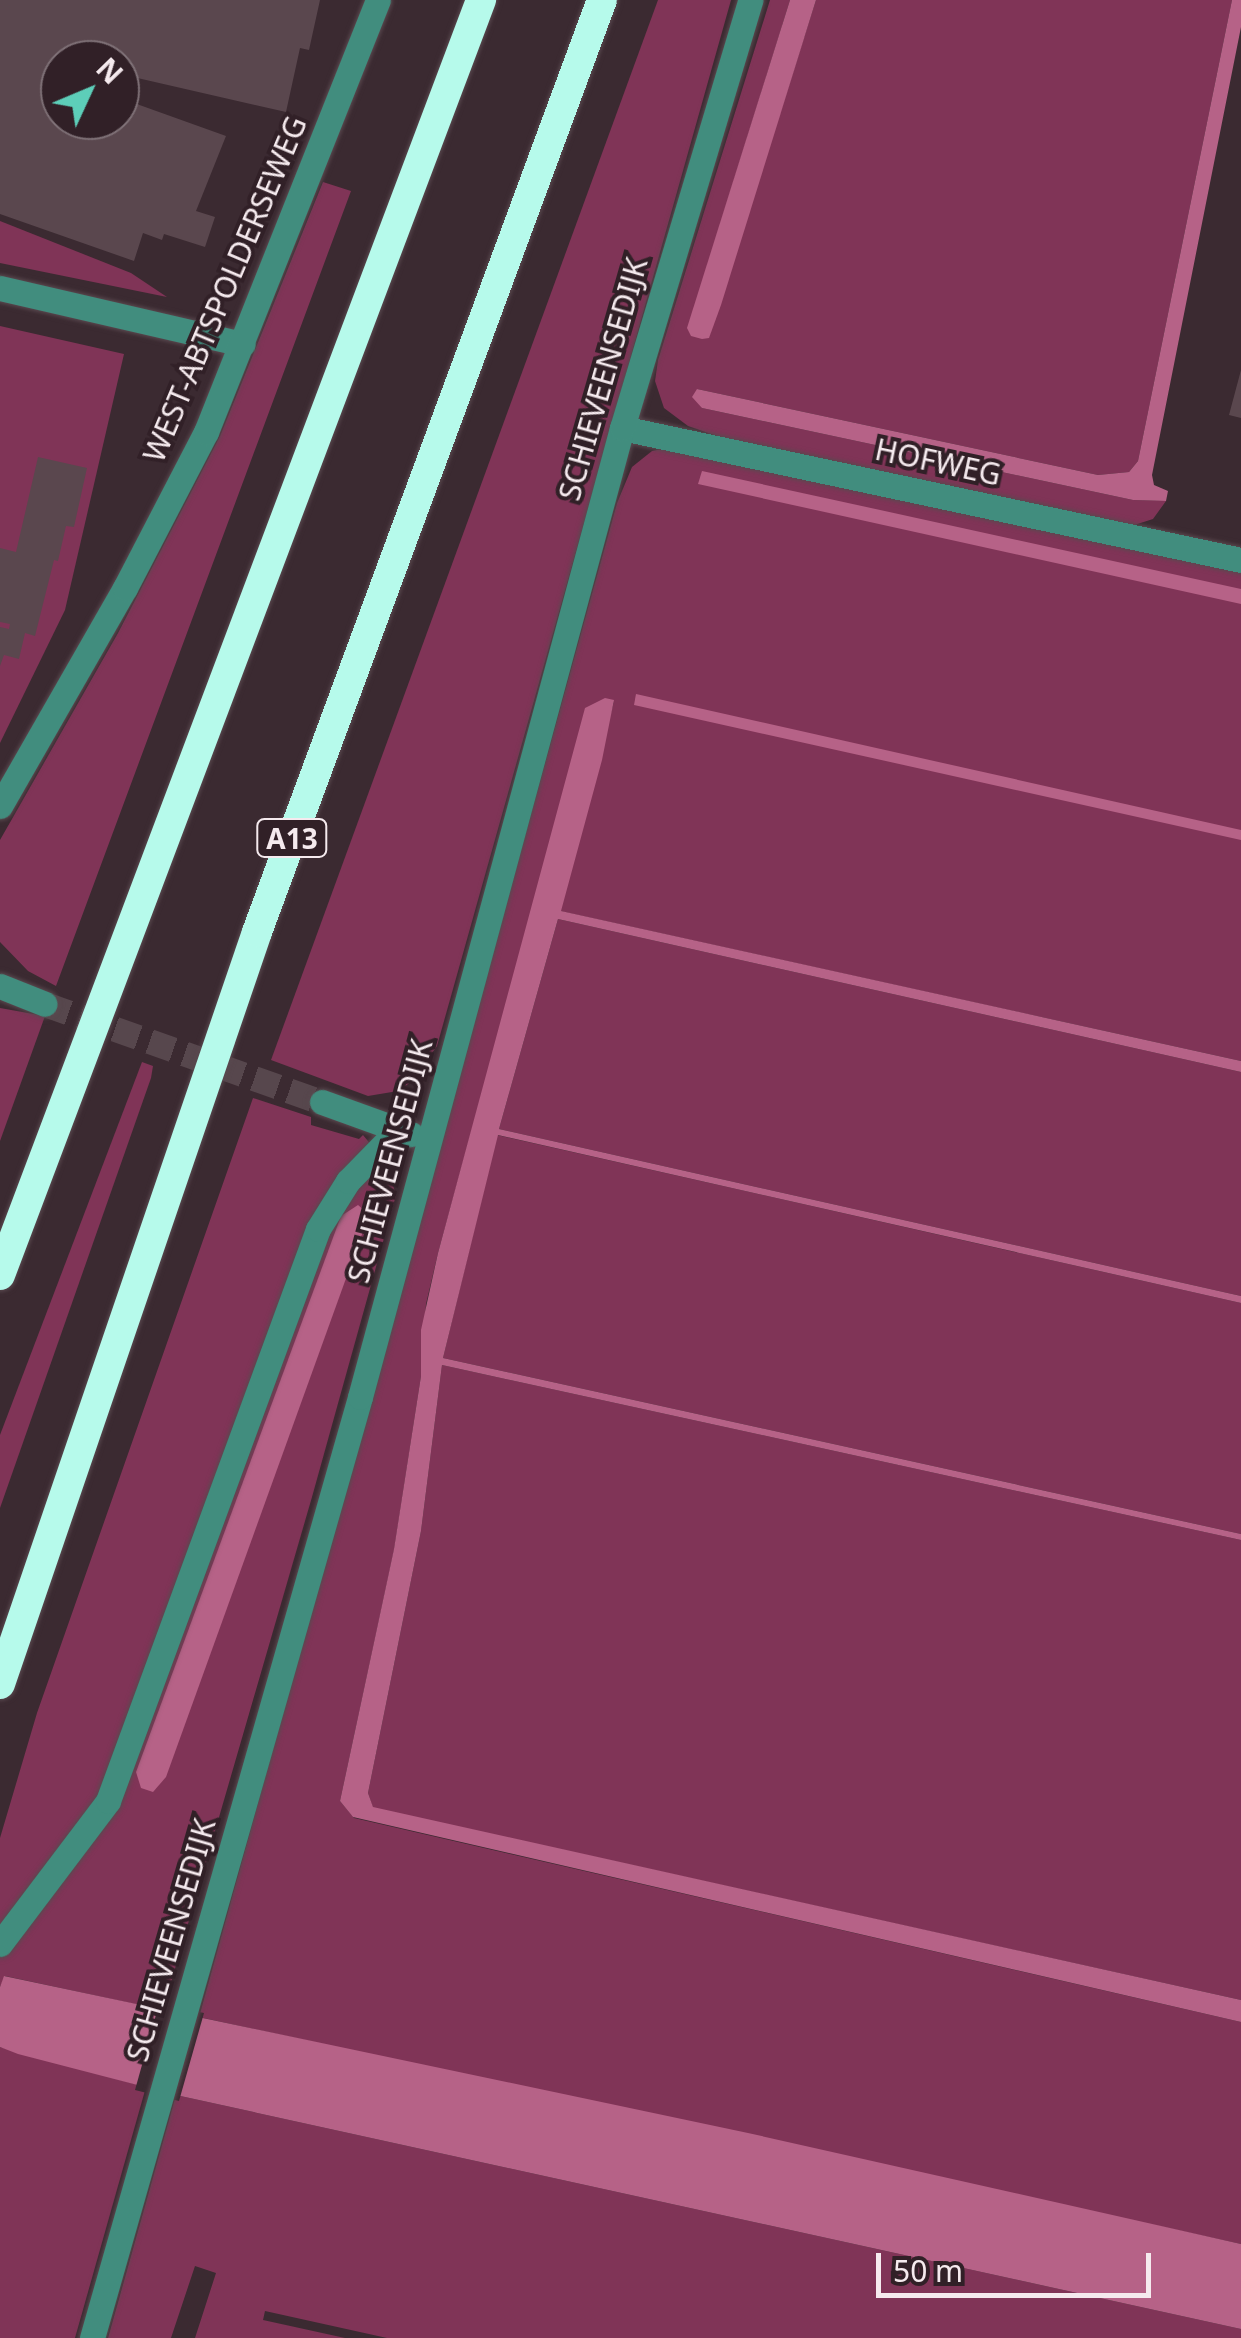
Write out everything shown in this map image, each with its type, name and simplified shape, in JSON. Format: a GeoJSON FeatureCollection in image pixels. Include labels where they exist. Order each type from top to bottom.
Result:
{"type":"FeatureCollection","features":[{"type":"Feature","properties":{"kind":"highway"},"geometry":{"type":"LineString","coordinates":[[0,1275],[481,0]]}},
{"type":"Feature","properties":{"kind":"highway","name":"A13"},"geometry":{"type":"LineString","coordinates":[[0,1683],[257,932],[602,0]]}},
{"type":"Feature","properties":{"kind":"street","name":"WEST-ABTSPOLDERSEWEG"},"geometry":{"type":"LineString","coordinates":[[0,806],[125,588],[206,432],[378,0]]}},
{"type":"Feature","properties":{"kind":"street","name":"SCHIEVEENSEDIJK"},"geometry":{"type":"LineString","coordinates":[[92,2338],[430,1141],[622,428],[750,0]]}},
{"type":"Feature","properties":{"kind":"street"},"geometry":{"type":"LineString","coordinates":[[0,288],[243,344]]}},
{"type":"Feature","properties":{"kind":"street","name":"HOFWEG"},"geometry":{"type":"LineString","coordinates":[[622,428],[1241,560]]}},
{"type":"Feature","properties":{"kind":"street"},"geometry":{"type":"LineString","coordinates":[[0,986],[44,1004]]}},
{"type":"Feature","properties":{"kind":"street"},"geometry":{"type":"LineString","coordinates":[[322,1102],[430,1141]]}},
{"type":"Feature","properties":{"kind":"street"},"geometry":{"type":"LineString","coordinates":[[0,1944],[108,1801],[318,1229],[348,1181],[398,1130]]}},
{"type":"Feature","properties":{"kind":"shaded area"},"geometry":{"type":"Polygon","coordinates":[[[658,0],[731,0],[437,1046],[411,1082],[398,1091],[368,1096],[271,1060],[658,0]]]}},
{"type":"Feature","properties":{"kind":"shaded area"},"geometry":{"type":"Polygon","coordinates":[[[770,0],[790,0],[688,328],[709,337],[816,0],[1232,0],[1138,461],[1129,472],[1098,475],[697,389],[702,408],[1133,500],[1166,501],[1153,519],[1128,527],[720,437],[688,426],[664,408],[655,381],[658,360],[770,0]]]}},
{"type":"Feature","properties":{"kind":"shaded area"},"geometry":{"type":"Polygon","coordinates":[[[790,0],[816,0],[709,338],[691,336],[687,328],[790,0]]]}},
{"type":"Feature","properties":{"kind":"shaded area"},"geometry":{"type":"Polygon","coordinates":[[[1232,0],[1241,0],[1241,27],[1152,475],[1154,485],[1168,491],[1166,501],[1133,500],[702,408],[692,397],[697,389],[1098,475],[1129,472],[1138,461],[1232,0]]]}},
{"type":"Feature","properties":{"kind":"shaded area"},"geometry":{"type":"Polygon","coordinates":[[[323,182],[351,191],[56,986],[28,971],[0,942],[0,840],[118,633],[220,436],[323,182]]]}},
{"type":"Feature","properties":{"kind":"shaded area"},"geometry":{"type":"Polygon","coordinates":[[[0,221],[131,273],[167,297],[0,263],[0,221]]]}},
{"type":"Feature","properties":{"kind":"shaded area"},"geometry":{"type":"Polygon","coordinates":[[[0,326],[124,354],[65,610],[0,743],[0,326]]]}},
{"type":"Feature","properties":{"kind":"shaded area"},"geometry":{"type":"Polygon","coordinates":[[[667,448],[1241,570],[1241,1061],[560,911],[614,701],[554,831],[438,1253],[426,1304],[421,1376],[394,1550],[340,1801],[354,1818],[1241,2022],[1241,2244],[199,2017],[617,503],[632,467],[652,451],[667,448]]]}},
{"type":"Feature","properties":{"kind":"shaded area"},"geometry":{"type":"Polygon","coordinates":[[[702,471],[1241,589],[1241,604],[698,484],[702,471]]]}},
{"type":"Feature","properties":{"kind":"shaded area"},"geometry":{"type":"Polygon","coordinates":[[[636,694],[1241,830],[1241,840],[634,705],[636,694]]]}},
{"type":"Feature","properties":{"kind":"shaded area"},"geometry":{"type":"Polygon","coordinates":[[[605,698],[614,700],[602,760],[561,911],[1241,1061],[1241,1072],[558,919],[499,1129],[1241,1296],[1241,1303],[498,1135],[443,1358],[1241,1534],[1241,1540],[442,1365],[421,1531],[368,1793],[373,1807],[1241,2000],[1241,2022],[353,1817],[340,1801],[394,1549],[421,1376],[421,1330],[438,1253],[585,708],[605,698]]]}},
{"type":"Feature","properties":{"kind":"shaded area"},"geometry":{"type":"Polygon","coordinates":[[[558,919],[1241,1072],[1241,1296],[499,1129],[558,919]]]}},
{"type":"Feature","properties":{"kind":"shaded area"},"geometry":{"type":"Polygon","coordinates":[[[0,1008],[45,1016],[0,1141],[0,1008]]]}},
{"type":"Feature","properties":{"kind":"shaded area"},"geometry":{"type":"Polygon","coordinates":[[[142,1062],[153,1066],[151,1078],[0,1508],[0,1435],[142,1062]]]}},
{"type":"Feature","properties":{"kind":"shaded area"},"geometry":{"type":"Polygon","coordinates":[[[253,1098],[311,1117],[311,1125],[359,1139],[363,1135],[386,1163],[396,1195],[312,1497],[163,2010],[5,1976],[0,1987],[0,1838],[37,1713],[253,1098]]]}},
{"type":"Feature","properties":{"kind":"shaded area"},"geometry":{"type":"Polygon","coordinates":[[[497,1135],[1241,1303],[1241,1534],[443,1358],[497,1135]]]}},
{"type":"Feature","properties":{"kind":"shaded area"},"geometry":{"type":"Polygon","coordinates":[[[358,1205],[365,1211],[366,1223],[166,1777],[153,1792],[141,1788],[136,1772],[341,1216],[358,1205]]]}},
{"type":"Feature","properties":{"kind":"shaded area"},"geometry":{"type":"Polygon","coordinates":[[[442,1365],[1241,1540],[1241,2000],[373,1808],[368,1793],[421,1531],[442,1365]]]}},
{"type":"Feature","properties":{"kind":"shaded area"},"geometry":{"type":"Polygon","coordinates":[[[4,1976],[748,2133],[1241,2244],[1241,2329],[176,2095],[18,2054],[0,2047],[0,1987],[4,1976]]]}},
{"type":"Feature","properties":{"kind":"shaded area"},"geometry":{"type":"Polygon","coordinates":[[[0,2047],[146,2087],[75,2338],[0,2338],[0,2047]]]}},
{"type":"Feature","properties":{"kind":"shaded area"},"geometry":{"type":"Polygon","coordinates":[[[176,2095],[1241,2329],[1241,2338],[387,2338],[265,2311],[263,2320],[345,2338],[195,2338],[216,2273],[195,2266],[171,2338],[108,2338],[176,2095]]]}},
{"type":"Feature","properties":{"kind":"pier"},"geometry":{"type":"Polygon","coordinates":[[[159,2004],[204,2013],[179,2101],[135,2090],[159,2004]]]}},
{"type":"Feature","properties":{"kind":"building"},"geometry":{"type":"Polygon","coordinates":[[[0,0],[320,0],[309,50],[300,48],[286,112],[140,79],[140,40],[40,40],[40,140],[140,140],[140,105],[226,136],[196,211],[215,217],[205,247],[164,234],[162,240],[143,233],[134,261],[0,214],[0,0]]]}},
{"type":"Feature","properties":{"kind":"building"},"geometry":{"type":"Polygon","coordinates":[[[1241,370],[1241,418],[1229,415],[1241,370]]]}},
{"type":"Feature","properties":{"kind":"building"},"geometry":{"type":"Polygon","coordinates":[[[38,457],[87,468],[74,527],[66,526],[35,636],[25,633],[19,659],[4,655],[0,666],[0,627],[9,629],[10,624],[0,622],[0,548],[16,552],[38,457]]]}},
{"type":"Feature","properties":{"kind":"tunnel"},"geometry":{"type":"LineString","coordinates":[[45,1004],[322,1102]]}}]}
